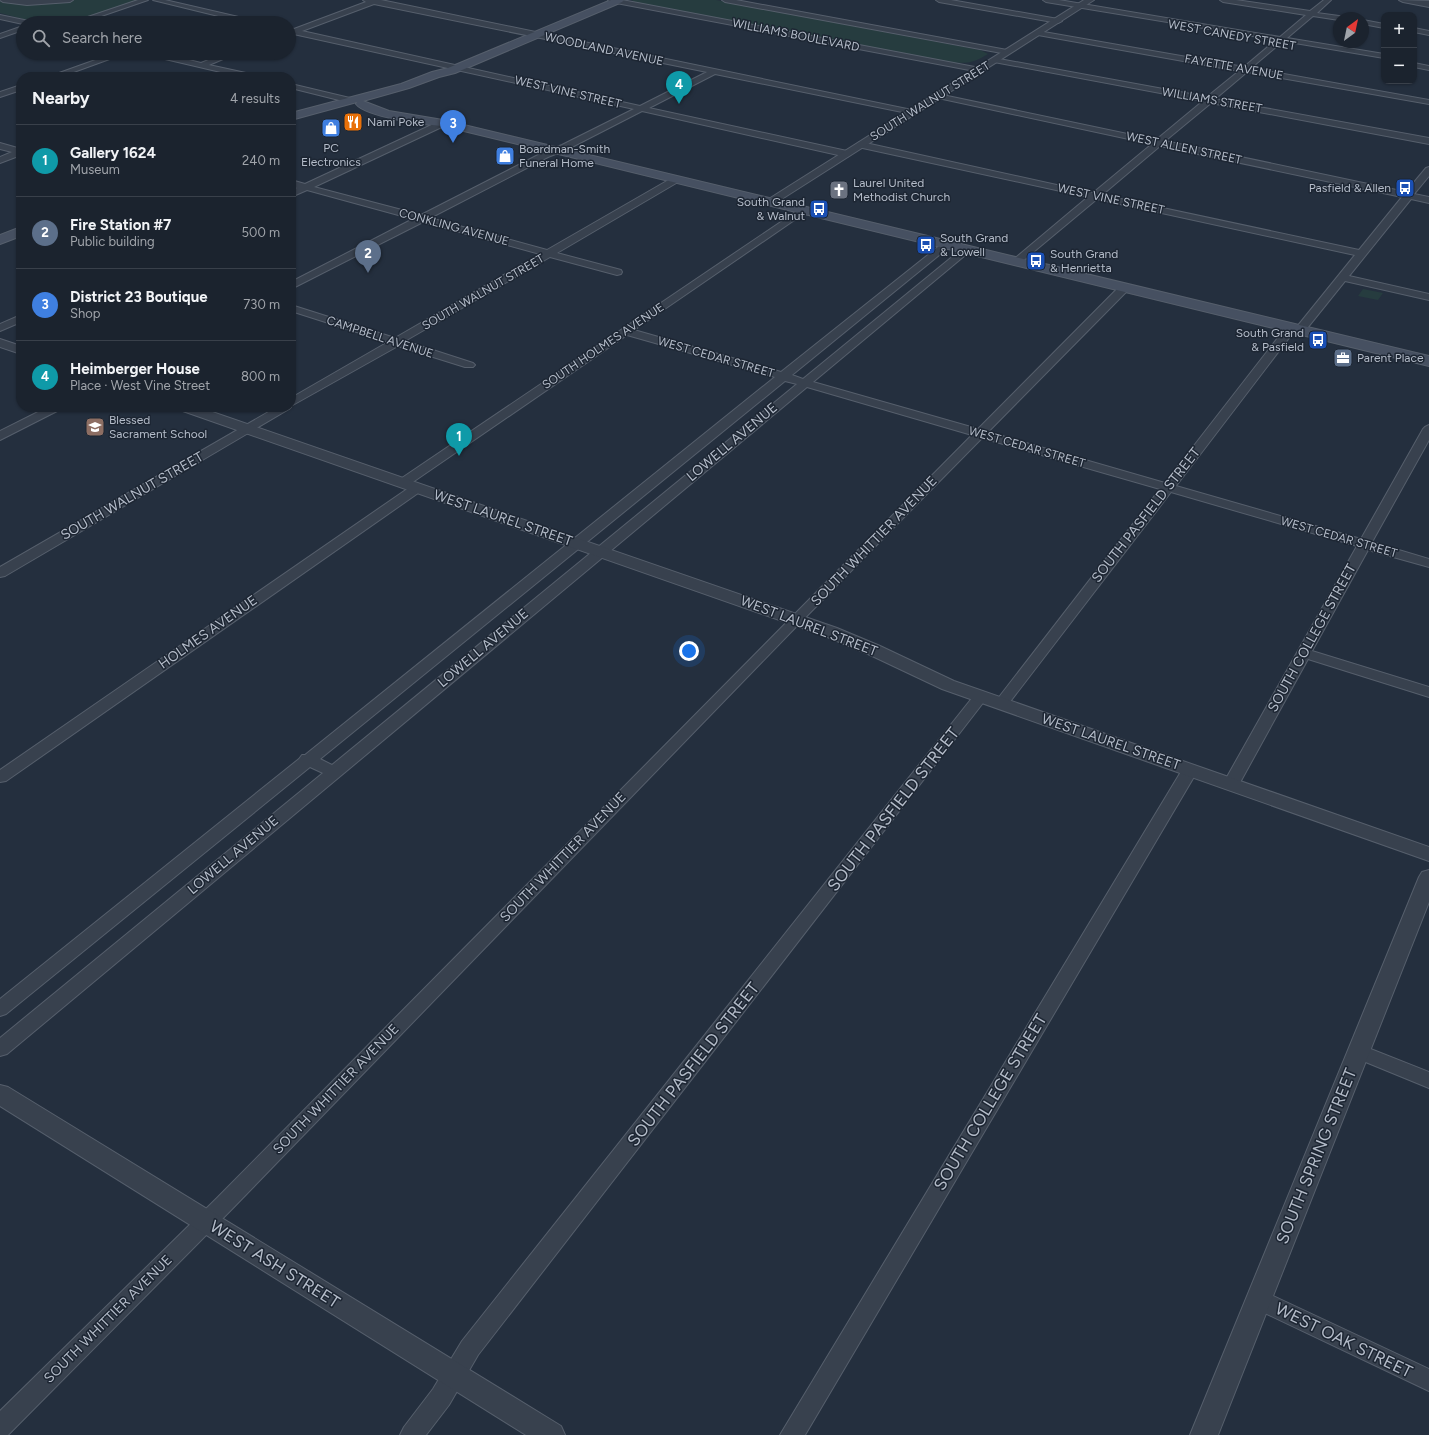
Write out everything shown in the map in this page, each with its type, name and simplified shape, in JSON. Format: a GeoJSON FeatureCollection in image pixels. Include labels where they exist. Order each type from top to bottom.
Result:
{"type":"FeatureCollection","features":[{"type":"Feature","properties":{"kind":"main road"},"geometry":{"type":"LineString","coordinates":[[296,121],[455,69],[615,0]]}},
{"type":"Feature","properties":{"kind":"main road"},"geometry":{"type":"LineString","coordinates":[[296,116],[318,109],[395,95],[428,84],[445,76],[455,69]]}},
{"type":"Feature","properties":{"kind":"main road"},"geometry":{"type":"LineString","coordinates":[[318,109],[328,103],[328,98],[325,94]]}},
{"type":"Feature","properties":{"kind":"main road"},"geometry":{"type":"LineString","coordinates":[[395,95],[385,102],[388,105],[402,111]]}},
{"type":"Feature","properties":{"kind":"main road"},"geometry":{"type":"LineString","coordinates":[[356,102],[374,104],[438,119],[443,123]]}},
{"type":"Feature","properties":{"kind":"main road"},"geometry":{"type":"LineString","coordinates":[[356,102],[365,108],[384,113],[431,123],[443,123],[1429,361]]}},
{"type":"Feature","properties":{"kind":"main road"},"geometry":{"type":"LineString","coordinates":[[0,240],[16,233]]}},
{"type":"Feature","properties":{"kind":"street"},"geometry":{"type":"LineString","coordinates":[[3,0],[26,3],[70,0]]}},
{"type":"Feature","properties":{"kind":"street"},"geometry":{"type":"LineString","coordinates":[[96,16],[145,0]]}},
{"type":"Feature","properties":{"kind":"street"},"geometry":{"type":"LineString","coordinates":[[156,0],[226,16]]}},
{"type":"Feature","properties":{"kind":"street","name":"WOODLAND AVENUE"},"geometry":{"type":"LineString","coordinates":[[366,0],[377,1],[713,72],[912,112]]}},
{"type":"Feature","properties":{"kind":"street","name":"WILLIAMS BOULEVARD"},"geometry":{"type":"LineString","coordinates":[[615,0],[980,70]]}},
{"type":"Feature","properties":{"kind":"street","name":"WILLIAMS BOULEVARD"},"geometry":{"type":"LineString","coordinates":[[725,0],[1008,52]]}},
{"type":"Feature","properties":{"kind":"street"},"geometry":{"type":"LineString","coordinates":[[939,0],[1058,21]]}},
{"type":"Feature","properties":{"kind":"street","name":"WEST CANEDY STREET"},"geometry":{"type":"LineString","coordinates":[[1046,0],[1081,6],[1098,12],[1381,56]]}},
{"type":"Feature","properties":{"kind":"street","name":"SOUTH WALNUT STREET"},"geometry":{"type":"LineString","coordinates":[[770,202],[1090,0]]}},
{"type":"Feature","properties":{"kind":"street"},"geometry":{"type":"LineString","coordinates":[[1223,0],[1333,17]]}},
{"type":"Feature","properties":{"kind":"street"},"geometry":{"type":"LineString","coordinates":[[1016,262],[1328,0]]}},
{"type":"Feature","properties":{"kind":"street"},"geometry":{"type":"LineString","coordinates":[[1403,0],[1429,4]]}},
{"type":"Feature","properties":{"kind":"street"},"geometry":{"type":"LineString","coordinates":[[296,29],[377,1]]}},
{"type":"Feature","properties":{"kind":"street"},"geometry":{"type":"LineString","coordinates":[[0,17],[16,21]]}},
{"type":"Feature","properties":{"kind":"street"},"geometry":{"type":"LineString","coordinates":[[1369,23],[1381,25]]}},
{"type":"Feature","properties":{"kind":"street"},"geometry":{"type":"LineString","coordinates":[[0,36],[16,30]]}},
{"type":"Feature","properties":{"kind":"street"},"geometry":{"type":"LineString","coordinates":[[1417,31],[1429,33]]}},
{"type":"Feature","properties":{"kind":"street","name":"WEST VINE STREET"},"geometry":{"type":"LineString","coordinates":[[296,32],[455,69],[847,154]]}},
{"type":"Feature","properties":{"kind":"street","name":"FAYETTE AVENUE"},"geometry":{"type":"LineString","coordinates":[[1038,33],[1429,102]]}},
{"type":"Feature","properties":{"kind":"street","name":"WEST CANEDY STREET"},"geometry":{"type":"LineString","coordinates":[[1279,40],[1381,59]]}},
{"type":"Feature","properties":{"kind":"street"},"geometry":{"type":"LineString","coordinates":[[67,72],[102,60]]}},
{"type":"Feature","properties":{"kind":"street"},"geometry":{"type":"LineString","coordinates":[[181,60],[233,72]]}},
{"type":"Feature","properties":{"kind":"street"},"geometry":{"type":"LineString","coordinates":[[202,65],[215,60]]}},
{"type":"Feature","properties":{"kind":"street","name":"WILLIAMS STREET"},"geometry":{"type":"LineString","coordinates":[[994,60],[1429,141]]}},
{"type":"Feature","properties":{"kind":"street"},"geometry":{"type":"LineString","coordinates":[[1417,61],[1429,63]]}},
{"type":"Feature","properties":{"kind":"street"},"geometry":{"type":"LineString","coordinates":[[1417,66],[1429,68]]}},
{"type":"Feature","properties":{"kind":"street"},"geometry":{"type":"LineString","coordinates":[[296,283],[555,150],[713,72]]}},
{"type":"Feature","properties":{"kind":"street"},"geometry":{"type":"LineString","coordinates":[[5,84],[16,87]]}},
{"type":"Feature","properties":{"kind":"street"},"geometry":{"type":"LineString","coordinates":[[296,87],[356,102]]}},
{"type":"Feature","properties":{"kind":"street"},"geometry":{"type":"LineString","coordinates":[[0,95],[16,89]]}},
{"type":"Feature","properties":{"kind":"street","name":"WEST ALLEN STREET"},"geometry":{"type":"LineString","coordinates":[[938,96],[1429,200]]}},
{"type":"Feature","properties":{"kind":"street"},"geometry":{"type":"LineString","coordinates":[[296,192],[443,123]]}},
{"type":"Feature","properties":{"kind":"street","name":"WEST VINE STREET"},"geometry":{"type":"LineString","coordinates":[[861,145],[1362,254]]}},
{"type":"Feature","properties":{"kind":"street"},"geometry":{"type":"LineString","coordinates":[[0,146],[16,151]]}},
{"type":"Feature","properties":{"kind":"street"},"geometry":{"type":"LineString","coordinates":[[0,160],[16,154]]}},
{"type":"Feature","properties":{"kind":"street","name":"SOUTH PASFIELD STREET"},"geometry":{"type":"LineString","coordinates":[[1001,704],[1168,487],[1296,329],[1362,254],[1429,170]]}},
{"type":"Feature","properties":{"kind":"street","name":"SOUTH WALNUT STREET"},"geometry":{"type":"LineString","coordinates":[[296,400],[675,180]]}},
{"type":"Feature","properties":{"kind":"street","name":"CONKLING AVENUE"},"geometry":{"type":"LineString","coordinates":[[296,184],[616,272]]}},
{"type":"Feature","properties":{"kind":"street","name":"SOUTH HOLMES AVENUE"},"geometry":{"type":"LineString","coordinates":[[410,485],[626,331],[803,210]]}},
{"type":"Feature","properties":{"kind":"street","name":"LOWELL AVENUE"},"geometry":{"type":"LineString","coordinates":[[0,1008],[946,245]]}},
{"type":"Feature","properties":{"kind":"street","name":"LOWELL AVENUE"},"geometry":{"type":"LineString","coordinates":[[0,1049],[600,551],[966,250]]}},
{"type":"Feature","properties":{"kind":"street"},"geometry":{"type":"LineString","coordinates":[[1342,278],[1429,297]]}},
{"type":"Feature","properties":{"kind":"street","name":"SOUTH WHITTIER AVENUE"},"geometry":{"type":"LineString","coordinates":[[0,1427],[206,1221],[979,433],[1125,288]]}},
{"type":"Feature","properties":{"kind":"street","name":"CAMPBELL AVENUE"},"geometry":{"type":"LineString","coordinates":[[296,310],[469,365]]}},
{"type":"Feature","properties":{"kind":"street"},"geometry":{"type":"LineString","coordinates":[[0,328],[16,320]]}},
{"type":"Feature","properties":{"kind":"street","name":"WEST CEDAR STREET"},"geometry":{"type":"LineString","coordinates":[[626,331],[1429,563]]}},
{"type":"Feature","properties":{"kind":"street"},"geometry":{"type":"LineString","coordinates":[[0,343],[16,348]]}},
{"type":"Feature","properties":{"kind":"street"},"geometry":{"type":"LineString","coordinates":[[0,436],[47,412]]}},
{"type":"Feature","properties":{"kind":"street","name":"WEST LAUREL STREET"},"geometry":{"type":"LineString","coordinates":[[199,412],[796,619],[850,639],[928,676],[1001,704],[1429,854]]}},
{"type":"Feature","properties":{"kind":"street","name":"SOUTH WALNUT STREET"},"geometry":{"type":"LineString","coordinates":[[0,573],[276,412]]}},
{"type":"Feature","properties":{"kind":"street","name":"SOUTH COLLEGE STREET"},"geometry":{"type":"LineString","coordinates":[[1231,784],[1429,429]]}},
{"type":"Feature","properties":{"kind":"street"},"geometry":{"type":"LineString","coordinates":[[1416,452],[1429,455]]}},
{"type":"Feature","properties":{"kind":"street","name":"HOLMES AVENUE"},"geometry":{"type":"LineString","coordinates":[[0,777],[410,485]]}},
{"type":"Feature","properties":{"kind":"street"},"geometry":{"type":"LineString","coordinates":[[1304,653],[1429,692]]}},
{"type":"Feature","properties":{"kind":"street","name":"SOUTH PASFIELD STREET"},"geometry":{"type":"LineString","coordinates":[[412,1435],[436,1404],[470,1348],[981,696]]}},
{"type":"Feature","properties":{"kind":"street"},"geometry":{"type":"LineString","coordinates":[[307,759],[334,772]]}},
{"type":"Feature","properties":{"kind":"street","name":"SOUTH COLLEGE STREET"},"geometry":{"type":"LineString","coordinates":[[792,1435],[1190,770]]}},
{"type":"Feature","properties":{"kind":"street","name":"SOUTH SPRING STREET"},"geometry":{"type":"LineString","coordinates":[[1204,1435],[1429,877]]}},
{"type":"Feature","properties":{"kind":"street"},"geometry":{"type":"LineString","coordinates":[[1358,1051],[1429,1080]]}},
{"type":"Feature","properties":{"kind":"street","name":"WEST ASH STREET"},"geometry":{"type":"LineString","coordinates":[[0,1094],[550,1435]]}},
{"type":"Feature","properties":{"kind":"street","name":"WEST OAK STREET"},"geometry":{"type":"LineString","coordinates":[[1258,1299],[1429,1380]]}},
{"type":"Feature","properties":{"kind":"green space"},"geometry":{"type":"Polygon","coordinates":[[[0,0],[140,0],[90,16],[16,17],[0,13],[0,0]]]}},
{"type":"Feature","properties":{"kind":"green space"},"geometry":{"type":"Polygon","coordinates":[[[632,0],[716,0],[980,50],[988,54],[970,62],[949,62],[634,2],[632,0]]]}},
{"type":"Feature","properties":{"kind":"green space"},"geometry":{"type":"Polygon","coordinates":[[[1363,289],[1383,293],[1378,300],[1358,296],[1363,289]]]}},
{"type":"Feature","properties":{"kind":"place","name":"Heimberger House"},"geometry":{"type":"Point","coordinates":[679,104]}},
{"type":"Feature","properties":{"kind":"place","name":"Nami Poke"},"geometry":{"type":"Point","coordinates":[353,122]}},
{"type":"Feature","properties":{"kind":"place","name":"PC Electronics"},"geometry":{"type":"Point","coordinates":[331,128]}},
{"type":"Feature","properties":{"kind":"place","name":"District 23 Boutique"},"geometry":{"type":"Point","coordinates":[453,143]}},
{"type":"Feature","properties":{"kind":"place","name":"Boardman-Smith Funeral Home"},"geometry":{"type":"Point","coordinates":[505,156]}},
{"type":"Feature","properties":{"kind":"place","name":"Pasfield & Allen"},"geometry":{"type":"Point","coordinates":[1405,188]}},
{"type":"Feature","properties":{"kind":"place","name":"Laurel United Methodist Church"},"geometry":{"type":"Point","coordinates":[839,190]}},
{"type":"Feature","properties":{"kind":"place","name":"South Grand & Walnut"},"geometry":{"type":"Point","coordinates":[819,209]}},
{"type":"Feature","properties":{"kind":"place","name":"South Grand & Lowell"},"geometry":{"type":"Point","coordinates":[926,245]}},
{"type":"Feature","properties":{"kind":"place","name":"South Grand & Henrietta"},"geometry":{"type":"Point","coordinates":[1036,261]}},
{"type":"Feature","properties":{"kind":"place","name":"Fire Station #7"},"geometry":{"type":"Point","coordinates":[368,273]}},
{"type":"Feature","properties":{"kind":"place","name":"South Grand & Pasfield"},"geometry":{"type":"Point","coordinates":[1318,340]}},
{"type":"Feature","properties":{"kind":"place","name":"Parent Place"},"geometry":{"type":"Point","coordinates":[1343,358]}},
{"type":"Feature","properties":{"kind":"place","name":"Blessed Sacrament School"},"geometry":{"type":"Point","coordinates":[95,427]}},
{"type":"Feature","properties":{"kind":"place","name":"Gallery 1624"},"geometry":{"type":"Point","coordinates":[459,456]}}]}
